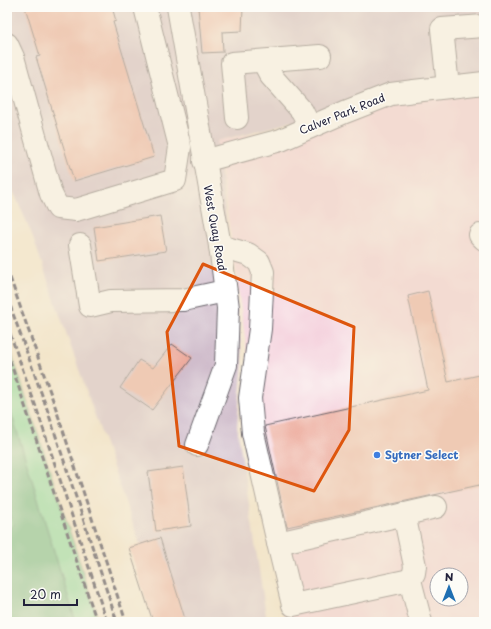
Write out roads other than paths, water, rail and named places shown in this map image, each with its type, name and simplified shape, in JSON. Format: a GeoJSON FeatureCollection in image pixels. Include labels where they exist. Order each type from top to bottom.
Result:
{"type":"FeatureCollection","features":[{"type":"Feature","properties":{"kind":"street"},"geometry":{"type":"LineString","coordinates":[[145,7],[180,147],[175,180]]}},
{"type":"Feature","properties":{"kind":"street","name":"West Quay Road"},"geometry":{"type":"LineString","coordinates":[[178,7],[205,169],[220,246],[227,299],[226,365],[197,445]]}},
{"type":"Feature","properties":{"kind":"street"},"geometry":{"type":"LineString","coordinates":[[448,87],[442,29],[484,26]]}},
{"type":"Feature","properties":{"kind":"street","name":"Calver Park Road"},"geometry":{"type":"LineString","coordinates":[[7,44],[13,57],[51,194],[58,208],[76,210],[175,180],[184,181],[205,169],[281,140],[372,100],[391,94],[484,84]]}},
{"type":"Feature","properties":{"kind":"street"},"geometry":{"type":"LineString","coordinates":[[237,118],[232,63],[320,56]]}},
{"type":"Feature","properties":{"kind":"street"},"geometry":{"type":"LineString","coordinates":[[263,61],[271,76],[302,111],[310,127]]}},
{"type":"Feature","properties":{"kind":"street"},"geometry":{"type":"LineString","coordinates":[[80,245],[90,306],[111,301],[227,299]]}},
{"type":"Feature","properties":{"kind":"street"},"geometry":{"type":"LineString","coordinates":[[220,246],[240,250],[248,254],[258,262],[263,272],[260,330],[250,398],[252,433],[293,605],[410,580]]}},
{"type":"Feature","properties":{"kind":"street"},"geometry":{"type":"LineString","coordinates":[[278,543],[436,507]]}},
{"type":"Feature","properties":{"kind":"street"},"geometry":{"type":"LineString","coordinates":[[404,514],[415,566],[414,573],[410,580],[421,622]]}},
{"type":"Feature","properties":{"kind":"railway"},"geometry":{"type":"LineString","coordinates":[[7,269],[55,406],[126,622]]}},
{"type":"Feature","properties":{"kind":"railway"},"geometry":{"type":"LineString","coordinates":[[7,297],[47,409],[117,622]]}},
{"type":"Feature","properties":{"kind":"railway"},"geometry":{"type":"LineString","coordinates":[[7,325],[37,410],[107,622]]}},
{"type":"Feature","properties":{"kind":"railway"},"geometry":{"type":"LineString","coordinates":[[7,352],[97,622]]}},
{"type":"Feature","properties":{"kind":"place","name":"Sytner Select"},"geometry":{"type":"Point","coordinates":[377,455]}}]}
